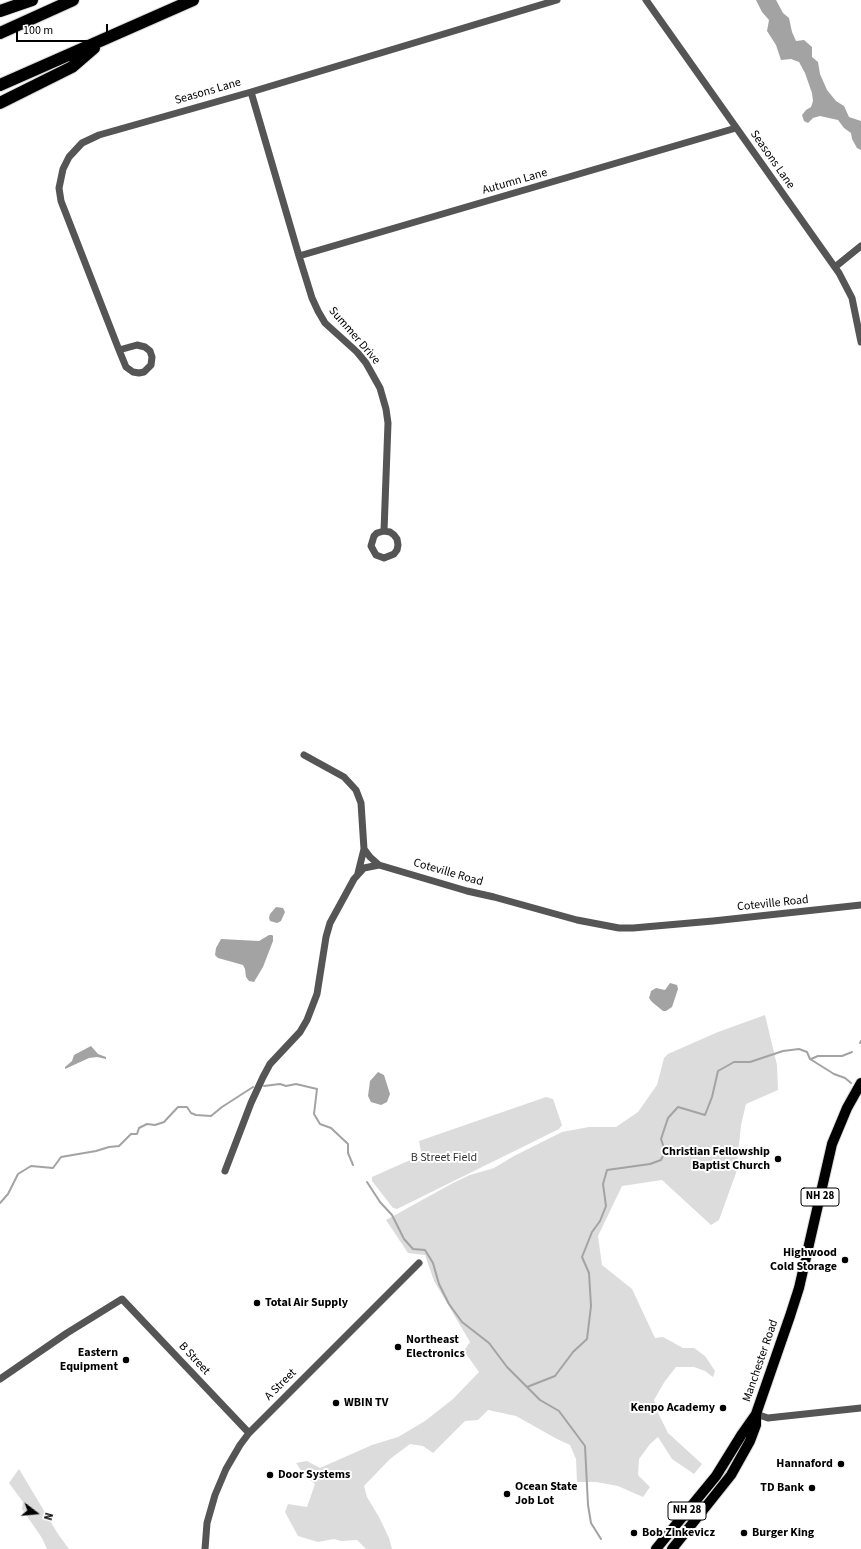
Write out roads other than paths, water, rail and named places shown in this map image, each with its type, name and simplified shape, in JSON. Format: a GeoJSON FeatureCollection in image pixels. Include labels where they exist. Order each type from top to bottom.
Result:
{"type":"FeatureCollection","features":[{"type":"Feature","properties":{"kind":"highway"},"geometry":{"type":"LineString","coordinates":[[0,12],[32,0]]}},
{"type":"Feature","properties":{"kind":"highway"},"geometry":{"type":"LineString","coordinates":[[0,33],[73,0]]}},
{"type":"Feature","properties":{"kind":"highway"},"geometry":{"type":"LineString","coordinates":[[0,85],[193,0]]}},
{"type":"Feature","properties":{"kind":"highway"},"geometry":{"type":"LineString","coordinates":[[0,103],[72,67],[105,39]]}},
{"type":"Feature","properties":{"kind":"main road","name":"Manchester Road"},"geometry":{"type":"LineString","coordinates":[[656,1549],[716,1476],[756,1414],[790,1316],[806,1260],[832,1144],[842,1119],[861,1083]]}},
{"type":"Feature","properties":{"kind":"main road","name":"Manchester Road"},"geometry":{"type":"LineString","coordinates":[[672,1549],[739,1463],[754,1432],[756,1425],[756,1414]]}},
{"type":"Feature","properties":{"kind":"street","name":"Seasons Lane"},"geometry":{"type":"LineString","coordinates":[[120,350],[137,345],[145,347],[150,351],[152,357],[151,365],[142,373],[130,371],[126,367],[60,202],[59,182],[65,163],[77,147],[93,137],[251,92],[557,0]]}},
{"type":"Feature","properties":{"kind":"street","name":"Seasons Lane"},"geometry":{"type":"LineString","coordinates":[[646,0],[835,267],[852,298],[861,342]]}},
{"type":"Feature","properties":{"kind":"street","name":"Summer Drive"},"geometry":{"type":"LineString","coordinates":[[251,92],[312,298],[318,311],[330,328],[357,352],[366,363],[380,388],[388,423],[384,531]]}},
{"type":"Feature","properties":{"kind":"street","name":"Autumn Lane"},"geometry":{"type":"LineString","coordinates":[[299,256],[736,128]]}},
{"type":"Feature","properties":{"kind":"street"},"geometry":{"type":"LineString","coordinates":[[835,267],[861,246]]}},
{"type":"Feature","properties":{"kind":"street"},"geometry":{"type":"LineString","coordinates":[[225,1171],[251,1102],[267,1070],[280,1053],[300,1032],[307,1020],[317,994],[326,937],[330,923],[358,873],[364,849],[361,803],[356,790],[344,777],[304,755]]}},
{"type":"Feature","properties":{"kind":"street"},"geometry":{"type":"LineString","coordinates":[[364,849],[372,860],[379,865]]}},
{"type":"Feature","properties":{"kind":"street"},"geometry":{"type":"LineString","coordinates":[[358,873],[364,868],[379,865]]}},
{"type":"Feature","properties":{"kind":"street","name":"Coteville Road"},"geometry":{"type":"LineString","coordinates":[[379,865],[467,891],[494,896],[577,920],[619,928],[714,921],[861,905]]}},
{"type":"Feature","properties":{"kind":"street","name":"A Street"},"geometry":{"type":"LineString","coordinates":[[205,1549],[207,1523],[215,1496],[230,1463],[249,1433],[419,1263]]}},
{"type":"Feature","properties":{"kind":"street","name":"B Street"},"geometry":{"type":"LineString","coordinates":[[0,1379],[61,1337],[122,1299],[249,1433]]}},
{"type":"Feature","properties":{"kind":"street"},"geometry":{"type":"LineString","coordinates":[[756,1414],[768,1418],[861,1408]]}},
{"type":"Feature","properties":{"kind":"waterway"},"geometry":{"type":"LineString","coordinates":[[527,1387],[555,1376],[573,1352],[587,1339],[591,1306],[589,1273],[582,1257],[592,1232],[600,1221],[606,1206],[603,1184],[607,1170],[650,1164],[661,1160],[665,1151],[661,1139],[668,1118],[678,1107],[705,1115],[712,1097],[718,1071],[734,1062],[750,1062],[783,1051],[799,1049],[807,1052],[810,1059],[834,1074],[845,1078],[851,1083]]}},
{"type":"Feature","properties":{"kind":"waterway"},"geometry":{"type":"LineString","coordinates":[[811,1059],[818,1056],[842,1056],[852,1052]]}},
{"type":"Feature","properties":{"kind":"waterway"},"geometry":{"type":"LineString","coordinates":[[264,1086],[280,1084],[286,1086],[296,1084],[317,1089],[314,1114],[320,1124],[331,1128],[348,1144],[348,1153],[353,1165]]}},
{"type":"Feature","properties":{"kind":"waterway"},"geometry":{"type":"LineString","coordinates":[[0,1203],[8,1194],[18,1174],[31,1166],[53,1168],[61,1157],[119,1146],[131,1134],[137,1134],[139,1128],[147,1124],[155,1125],[164,1122],[178,1107],[187,1107],[191,1113],[196,1115],[211,1116],[253,1087]]}},
{"type":"Feature","properties":{"kind":"waterway"},"geometry":{"type":"LineString","coordinates":[[367,1182],[380,1202],[392,1215],[404,1239],[413,1249],[425,1250],[433,1263],[439,1284],[449,1304],[462,1322],[489,1343],[507,1367],[540,1400],[559,1411],[585,1446],[588,1505],[591,1523],[601,1539]]}},
{"type":"Feature","properties":{"kind":"place","name":"Christian Fellowship Baptist Church"},"geometry":{"type":"Point","coordinates":[778,1159]}},
{"type":"Feature","properties":{"kind":"place","name":"Highwood Cold Storage"},"geometry":{"type":"Point","coordinates":[845,1260]}},
{"type":"Feature","properties":{"kind":"place","name":"Total Air Supply"},"geometry":{"type":"Point","coordinates":[257,1303]}},
{"type":"Feature","properties":{"kind":"place","name":"Northeast Electronics"},"geometry":{"type":"Point","coordinates":[398,1347]}},
{"type":"Feature","properties":{"kind":"place","name":"Eastern Equipment"},"geometry":{"type":"Point","coordinates":[126,1360]}},
{"type":"Feature","properties":{"kind":"place","name":"WBIN TV"},"geometry":{"type":"Point","coordinates":[336,1403]}},
{"type":"Feature","properties":{"kind":"place","name":"Kenpo Academy"},"geometry":{"type":"Point","coordinates":[723,1408]}},
{"type":"Feature","properties":{"kind":"place","name":"Hannaford"},"geometry":{"type":"Point","coordinates":[841,1464]}},
{"type":"Feature","properties":{"kind":"place","name":"Door Systems"},"geometry":{"type":"Point","coordinates":[270,1475]}},
{"type":"Feature","properties":{"kind":"place","name":"TD Bank"},"geometry":{"type":"Point","coordinates":[812,1488]}},
{"type":"Feature","properties":{"kind":"place","name":"Ocean State Job Lot"},"geometry":{"type":"Point","coordinates":[507,1494]}},
{"type":"Feature","properties":{"kind":"place","name":"Bob Zinkevicz"},"geometry":{"type":"Point","coordinates":[634,1533]}},
{"type":"Feature","properties":{"kind":"place","name":"Burger King"},"geometry":{"type":"Point","coordinates":[744,1533]}},
{"type":"Feature","properties":{"kind":"park label","name":"B Street Field"},"geometry":{"type":"Point","coordinates":[444,1158]}}]}
